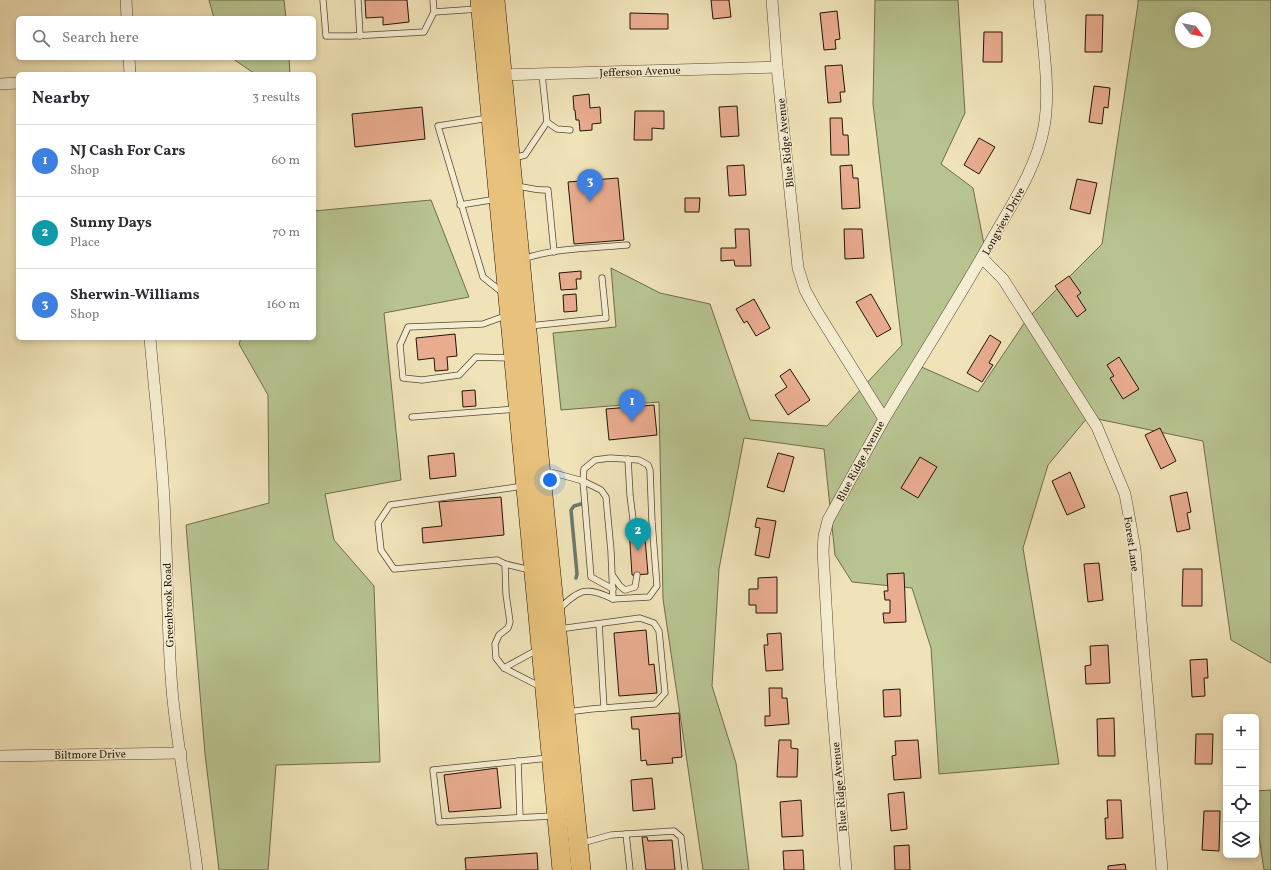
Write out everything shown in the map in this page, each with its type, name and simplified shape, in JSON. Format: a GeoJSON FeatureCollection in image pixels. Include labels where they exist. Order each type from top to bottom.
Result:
{"type":"FeatureCollection","features":[{"type":"Feature","properties":{"kind":"highway"},"geometry":{"type":"LineString","coordinates":[[485,3],[502,75],[526,326],[533,481],[534,571],[562,870]]}},
{"type":"Feature","properties":{"kind":"highway"},"geometry":{"type":"LineString","coordinates":[[485,3],[491,118],[519,409],[533,481],[556,622],[581,870]]}},
{"type":"Feature","properties":{"kind":"street"},"geometry":{"type":"LineString","coordinates":[[126,0],[127,16]]}},
{"type":"Feature","properties":{"kind":"street","name":"Blue Ridge Avenue"},"geometry":{"type":"LineString","coordinates":[[772,0],[777,67],[798,268],[805,290],[816,310],[884,419],[828,520],[824,536],[823,551],[830,675],[846,870]]}},
{"type":"Feature","properties":{"kind":"street","name":"Longview Drive"},"geometry":{"type":"LineString","coordinates":[[884,419],[982,258],[1031,168],[1044,128],[1046,82],[1039,0]]}},
{"type":"Feature","properties":{"kind":"street"},"geometry":{"type":"LineString","coordinates":[[129,60],[130,72]]}},
{"type":"Feature","properties":{"kind":"street","name":"Jefferson Avenue"},"geometry":{"type":"LineString","coordinates":[[502,75],[777,67]]}},
{"type":"Feature","properties":{"kind":"street"},"geometry":{"type":"LineString","coordinates":[[0,84],[16,83]]}},
{"type":"Feature","properties":{"kind":"street","name":"Forest Lane"},"geometry":{"type":"LineString","coordinates":[[982,258],[1003,279],[1097,427],[1125,494],[1135,549],[1162,870]]}},
{"type":"Feature","properties":{"kind":"street","name":"Greenbrook Road"},"geometry":{"type":"LineString","coordinates":[[150,340],[165,514],[170,663],[173,699],[192,825],[197,870]]}},
{"type":"Feature","properties":{"kind":"street","name":"Biltmore Drive"},"geometry":{"type":"LineString","coordinates":[[0,756],[181,753]]}},
{"type":"Feature","properties":{"kind":"lane"},"geometry":{"type":"LineString","coordinates":[[323,0],[326,36],[360,36],[424,32],[434,12],[433,0]]}},
{"type":"Feature","properties":{"kind":"lane"},"geometry":{"type":"LineString","coordinates":[[358,0],[360,36]]}},
{"type":"Feature","properties":{"kind":"lane"},"geometry":{"type":"LineString","coordinates":[[434,12],[485,3]]}},
{"type":"Feature","properties":{"kind":"lane"},"geometry":{"type":"LineString","coordinates":[[510,159],[525,155],[547,122],[542,74]]}},
{"type":"Feature","properties":{"kind":"lane"},"geometry":{"type":"LineString","coordinates":[[491,118],[438,126],[483,278],[509,305],[483,324],[408,328],[400,345],[403,378],[422,380],[459,375],[476,357],[514,358]]}},
{"type":"Feature","properties":{"kind":"lane"},"geometry":{"type":"LineString","coordinates":[[547,122],[557,129],[570,130]]}},
{"type":"Feature","properties":{"kind":"lane"},"geometry":{"type":"LineString","coordinates":[[513,186],[525,187],[536,191],[548,190],[554,252]]}},
{"type":"Feature","properties":{"kind":"lane"},"geometry":{"type":"LineString","coordinates":[[460,204],[499,199]]}},
{"type":"Feature","properties":{"kind":"lane"},"geometry":{"type":"LineString","coordinates":[[520,260],[535,255],[554,252],[627,246]]}},
{"type":"Feature","properties":{"kind":"lane"},"geometry":{"type":"LineString","coordinates":[[526,326],[606,318],[602,278]]}},
{"type":"Feature","properties":{"kind":"lane"},"geometry":{"type":"LineString","coordinates":[[412,416],[519,409]]}},
{"type":"Feature","properties":{"kind":"lane"},"geometry":{"type":"LineString","coordinates":[[556,622],[580,592],[588,591],[602,594],[613,600],[649,597],[657,586],[650,470],[648,465],[639,460],[610,458],[595,460],[584,469],[583,481],[591,577],[613,589]]}},
{"type":"Feature","properties":{"kind":"lane"},"geometry":{"type":"LineString","coordinates":[[628,459],[634,527]]}},
{"type":"Feature","properties":{"kind":"lane"},"geometry":{"type":"LineString","coordinates":[[534,571],[505,564],[497,560],[394,569],[381,550],[378,523],[390,505],[533,481],[554,473],[583,481],[601,490],[606,497],[613,600]]}},
{"type":"Feature","properties":{"kind":"lane"},"geometry":{"type":"LineString","coordinates":[[505,564],[506,594],[510,622],[508,628],[499,635],[495,644],[496,658],[504,668],[545,689]]}},
{"type":"Feature","properties":{"kind":"lane"},"geometry":{"type":"LineString","coordinates":[[612,574],[620,586],[625,590],[635,587],[637,575]]}},
{"type":"Feature","properties":{"kind":"lane"},"geometry":{"type":"LineString","coordinates":[[556,622],[599,624],[640,618],[654,623],[659,631],[665,693],[655,704],[565,713]]}},
{"type":"Feature","properties":{"kind":"lane"},"geometry":{"type":"LineString","coordinates":[[599,624],[604,708]]}},
{"type":"Feature","properties":{"kind":"lane"},"geometry":{"type":"LineString","coordinates":[[504,668],[541,648]]}},
{"type":"Feature","properties":{"kind":"lane"},"geometry":{"type":"LineString","coordinates":[[552,758],[433,770],[439,822],[557,816]]}},
{"type":"Feature","properties":{"kind":"lane"},"geometry":{"type":"LineString","coordinates":[[518,761],[520,817]]}},
{"type":"Feature","properties":{"kind":"lane"},"geometry":{"type":"LineString","coordinates":[[578,844],[611,835],[674,831],[681,837],[685,870]]}},
{"type":"Feature","properties":{"kind":"lane"},"geometry":{"type":"LineString","coordinates":[[626,834],[630,870]]}},
{"type":"Feature","properties":{"kind":"green space"},"geometry":{"type":"Polygon","coordinates":[[[209,0],[284,0],[286,16],[213,16],[209,0]]]}},
{"type":"Feature","properties":{"kind":"green space"},"geometry":{"type":"Polygon","coordinates":[[[875,0],[958,0],[965,113],[941,164],[973,188],[984,244],[917,365],[978,392],[1027,319],[1102,244],[1138,0],[1271,0],[1271,663],[1231,640],[1203,441],[1088,417],[1048,465],[1023,548],[1059,764],[939,774],[931,648],[912,588],[852,582],[835,555],[824,449],[744,438],[719,569],[712,686],[736,763],[749,870],[703,870],[663,599],[659,402],[561,410],[553,333],[616,327],[611,268],[660,293],[710,304],[750,420],[827,426],[902,345],[873,104],[875,0]]]}},
{"type":"Feature","properties":{"kind":"green space"},"geometry":{"type":"Polygon","coordinates":[[[235,60],[289,60],[290,72],[252,72],[235,60]]]}},
{"type":"Feature","properties":{"kind":"green space"},"geometry":{"type":"Polygon","coordinates":[[[431,200],[469,297],[384,313],[401,480],[325,494],[334,540],[374,586],[380,762],[276,765],[268,870],[219,870],[205,754],[186,525],[269,503],[268,395],[239,344],[240,340],[316,340],[316,211],[431,200]]]}},
{"type":"Feature","properties":{"kind":"green space"},"geometry":{"type":"Polygon","coordinates":[[[1271,790],[1271,870],[1264,870],[1259,836],[1259,791],[1271,790]]]}},
{"type":"Feature","properties":{"kind":"building"},"geometry":{"type":"Polygon","coordinates":[[[365,0],[407,0],[409,22],[383,25],[383,17],[366,18],[365,0]]]}},
{"type":"Feature","properties":{"kind":"building"},"geometry":{"type":"Polygon","coordinates":[[[711,0],[729,0],[731,17],[713,19],[711,0]]]}},
{"type":"Feature","properties":{"kind":"building"},"geometry":{"type":"Polygon","coordinates":[[[837,11],[840,39],[835,40],[836,49],[824,50],[820,13],[837,11]]]}},
{"type":"Feature","properties":{"kind":"building"},"geometry":{"type":"Polygon","coordinates":[[[630,13],[668,14],[668,29],[630,29],[630,13]]]}},
{"type":"Feature","properties":{"kind":"building"},"geometry":{"type":"Polygon","coordinates":[[[1086,15],[1103,15],[1102,52],[1085,52],[1086,15]]]}},
{"type":"Feature","properties":{"kind":"building"},"geometry":{"type":"Polygon","coordinates":[[[984,32],[1002,32],[1002,62],[983,62],[984,32]]]}},
{"type":"Feature","properties":{"kind":"building"},"geometry":{"type":"Polygon","coordinates":[[[842,65],[845,92],[840,92],[841,102],[828,103],[825,66],[842,65]]]}},
{"type":"Feature","properties":{"kind":"building"},"geometry":{"type":"Polygon","coordinates":[[[1094,86],[1110,88],[1108,108],[1104,107],[1102,124],[1089,122],[1094,86]]]}},
{"type":"Feature","properties":{"kind":"building"},"geometry":{"type":"Polygon","coordinates":[[[589,94],[590,108],[600,107],[601,123],[592,124],[592,130],[580,131],[579,120],[576,120],[574,110],[573,96],[589,94]]]}},
{"type":"Feature","properties":{"kind":"building"},"geometry":{"type":"Polygon","coordinates":[[[737,106],[739,136],[721,137],[719,107],[737,106]]]}},
{"type":"Feature","properties":{"kind":"building"},"geometry":{"type":"Polygon","coordinates":[[[422,107],[425,139],[355,147],[352,114],[422,107]]]}},
{"type":"Feature","properties":{"kind":"building"},"geometry":{"type":"Polygon","coordinates":[[[635,111],[664,111],[664,129],[652,128],[652,140],[634,140],[635,111]]]}},
{"type":"Feature","properties":{"kind":"building"},"geometry":{"type":"Polygon","coordinates":[[[830,118],[842,118],[843,135],[848,135],[849,155],[831,155],[830,118]]]}},
{"type":"Feature","properties":{"kind":"building"},"geometry":{"type":"Polygon","coordinates":[[[979,138],[995,147],[979,174],[964,165],[979,138]]]}},
{"type":"Feature","properties":{"kind":"building"},"geometry":{"type":"Polygon","coordinates":[[[744,165],[746,195],[729,196],[727,166],[744,165]]]}},
{"type":"Feature","properties":{"kind":"building"},"geometry":{"type":"Polygon","coordinates":[[[852,165],[853,178],[858,178],[860,208],[842,209],[840,166],[852,165]]]}},
{"type":"Feature","properties":{"kind":"building"},"geometry":{"type":"Polygon","coordinates":[[[618,178],[624,240],[574,244],[568,182],[618,178]]]}},
{"type":"Feature","properties":{"kind":"building"},"geometry":{"type":"Polygon","coordinates":[[[1077,179],[1097,183],[1090,214],[1070,209],[1077,179]]]}},
{"type":"Feature","properties":{"kind":"building"},"geometry":{"type":"Polygon","coordinates":[[[685,198],[700,198],[699,212],[685,212],[685,198]]]}},
{"type":"Feature","properties":{"kind":"building"},"geometry":{"type":"Polygon","coordinates":[[[735,229],[749,229],[751,266],[735,266],[734,260],[721,261],[721,248],[736,248],[735,229]]]}},
{"type":"Feature","properties":{"kind":"building"},"geometry":{"type":"Polygon","coordinates":[[[844,229],[862,229],[864,258],[845,259],[844,229]]]}},
{"type":"Feature","properties":{"kind":"building"},"geometry":{"type":"Polygon","coordinates":[[[581,271],[581,279],[576,279],[577,289],[561,290],[559,273],[581,271]]]}},
{"type":"Feature","properties":{"kind":"building"},"geometry":{"type":"Polygon","coordinates":[[[1069,276],[1081,293],[1077,296],[1086,310],[1077,317],[1055,286],[1069,276]]]}},
{"type":"Feature","properties":{"kind":"building"},"geometry":{"type":"Polygon","coordinates":[[[576,294],[577,311],[564,312],[563,295],[576,294]]]}},
{"type":"Feature","properties":{"kind":"building"},"geometry":{"type":"Polygon","coordinates":[[[871,294],[891,329],[877,337],[856,302],[871,294]]]}},
{"type":"Feature","properties":{"kind":"building"},"geometry":{"type":"Polygon","coordinates":[[[754,299],[770,328],[756,336],[747,321],[744,323],[736,309],[754,299]]]}},
{"type":"Feature","properties":{"kind":"building"},"geometry":{"type":"Polygon","coordinates":[[[455,334],[457,356],[447,357],[448,370],[435,371],[434,358],[418,360],[416,338],[455,334]]]}},
{"type":"Feature","properties":{"kind":"building"},"geometry":{"type":"Polygon","coordinates":[[[990,335],[1001,342],[989,363],[993,365],[982,382],[967,373],[990,335]]]}},
{"type":"Feature","properties":{"kind":"building"},"geometry":{"type":"Polygon","coordinates":[[[1119,357],[1139,389],[1123,399],[1110,378],[1114,376],[1107,365],[1119,357]]]}},
{"type":"Feature","properties":{"kind":"building"},"geometry":{"type":"Polygon","coordinates":[[[790,369],[810,400],[788,415],[775,395],[787,387],[780,376],[790,369]]]}},
{"type":"Feature","properties":{"kind":"building"},"geometry":{"type":"Polygon","coordinates":[[[475,390],[476,406],[463,407],[462,391],[475,390]]]}},
{"type":"Feature","properties":{"kind":"building"},"geometry":{"type":"Polygon","coordinates":[[[654,405],[657,435],[609,440],[606,409],[654,405]]]}},
{"type":"Feature","properties":{"kind":"building"},"geometry":{"type":"Polygon","coordinates":[[[1160,428],[1176,461],[1161,469],[1145,435],[1160,428]]]}},
{"type":"Feature","properties":{"kind":"building"},"geometry":{"type":"Polygon","coordinates":[[[454,453],[456,476],[430,479],[428,456],[454,453]]]}},
{"type":"Feature","properties":{"kind":"building"},"geometry":{"type":"Polygon","coordinates":[[[778,453],[794,457],[784,492],[767,487],[778,453]]]}},
{"type":"Feature","properties":{"kind":"building"},"geometry":{"type":"Polygon","coordinates":[[[920,457],[937,467],[918,498],[901,488],[920,457]]]}},
{"type":"Feature","properties":{"kind":"building"},"geometry":{"type":"Polygon","coordinates":[[[1070,472],[1085,507],[1067,515],[1052,481],[1070,472]]]}},
{"type":"Feature","properties":{"kind":"building"},"geometry":{"type":"Polygon","coordinates":[[[1187,492],[1191,512],[1187,513],[1190,529],[1177,532],[1170,496],[1187,492]]]}},
{"type":"Feature","properties":{"kind":"building"},"geometry":{"type":"Polygon","coordinates":[[[501,497],[504,535],[423,543],[422,528],[442,526],[439,502],[501,497]]]}},
{"type":"Feature","properties":{"kind":"building"},"geometry":{"type":"Polygon","coordinates":[[[757,518],[776,521],[769,558],[755,555],[760,528],[755,527],[757,518]]]}},
{"type":"Feature","properties":{"kind":"building"},"geometry":{"type":"Polygon","coordinates":[[[644,526],[648,574],[632,575],[629,528],[644,526]]]}},
{"type":"Feature","properties":{"kind":"building"},"geometry":{"type":"Polygon","coordinates":[[[1099,563],[1103,600],[1088,602],[1084,564],[1099,563]]]}},
{"type":"Feature","properties":{"kind":"building"},"geometry":{"type":"Polygon","coordinates":[[[1183,569],[1202,569],[1202,606],[1182,606],[1183,569]]]}},
{"type":"Feature","properties":{"kind":"building"},"geometry":{"type":"Polygon","coordinates":[[[904,573],[906,622],[884,623],[883,613],[890,613],[890,600],[885,600],[884,591],[888,591],[887,574],[904,573]]]}},
{"type":"Feature","properties":{"kind":"building"},"geometry":{"type":"Polygon","coordinates":[[[777,577],[777,613],[756,613],[756,605],[749,605],[749,589],[758,589],[758,578],[777,577]]]}},
{"type":"Feature","properties":{"kind":"building"},"geometry":{"type":"Polygon","coordinates":[[[646,630],[649,665],[654,664],[657,693],[619,696],[614,633],[646,630]]]}},
{"type":"Feature","properties":{"kind":"building"},"geometry":{"type":"Polygon","coordinates":[[[781,633],[783,670],[766,671],[764,645],[768,645],[767,634],[781,633]]]}},
{"type":"Feature","properties":{"kind":"building"},"geometry":{"type":"Polygon","coordinates":[[[1108,645],[1110,683],[1086,684],[1085,666],[1091,665],[1090,646],[1108,645]]]}},
{"type":"Feature","properties":{"kind":"building"},"geometry":{"type":"Polygon","coordinates":[[[1207,659],[1208,678],[1204,678],[1205,696],[1192,697],[1190,660],[1207,659]]]}},
{"type":"Feature","properties":{"kind":"building"},"geometry":{"type":"Polygon","coordinates":[[[769,688],[782,688],[782,698],[787,698],[789,724],[765,726],[765,716],[770,716],[769,688]]]}},
{"type":"Feature","properties":{"kind":"building"},"geometry":{"type":"Polygon","coordinates":[[[900,689],[901,716],[884,717],[883,690],[900,689]]]}},
{"type":"Feature","properties":{"kind":"building"},"geometry":{"type":"Polygon","coordinates":[[[679,713],[682,757],[672,758],[673,763],[647,765],[646,760],[641,761],[639,729],[632,729],[631,717],[679,713]]]}},
{"type":"Feature","properties":{"kind":"building"},"geometry":{"type":"Polygon","coordinates":[[[1114,718],[1115,756],[1098,756],[1097,719],[1114,718]]]}},
{"type":"Feature","properties":{"kind":"building"},"geometry":{"type":"Polygon","coordinates":[[[1196,734],[1213,734],[1212,764],[1195,764],[1196,734]]]}},
{"type":"Feature","properties":{"kind":"building"},"geometry":{"type":"Polygon","coordinates":[[[779,740],[791,740],[791,748],[798,749],[797,777],[777,777],[779,740]]]}},
{"type":"Feature","properties":{"kind":"building"},"geometry":{"type":"Polygon","coordinates":[[[918,740],[921,778],[894,780],[892,756],[896,755],[895,741],[918,740]]]}},
{"type":"Feature","properties":{"kind":"building"},"geometry":{"type":"Polygon","coordinates":[[[497,768],[501,808],[449,812],[444,775],[497,768]]]}},
{"type":"Feature","properties":{"kind":"building"},"geometry":{"type":"Polygon","coordinates":[[[652,778],[655,809],[633,811],[631,780],[652,778]]]}},
{"type":"Feature","properties":{"kind":"building"},"geometry":{"type":"Polygon","coordinates":[[[904,792],[907,829],[891,831],[888,794],[904,792]]]}},
{"type":"Feature","properties":{"kind":"building"},"geometry":{"type":"Polygon","coordinates":[[[801,800],[803,836],[782,837],[780,802],[801,800]]]}},
{"type":"Feature","properties":{"kind":"building"},"geometry":{"type":"Polygon","coordinates":[[[1107,800],[1121,800],[1123,838],[1106,839],[1105,818],[1108,818],[1107,800]]]}},
{"type":"Feature","properties":{"kind":"building"},"geometry":{"type":"Polygon","coordinates":[[[1204,811],[1220,811],[1219,851],[1202,850],[1204,811]]]}},
{"type":"Feature","properties":{"kind":"building"},"geometry":{"type":"Polygon","coordinates":[[[642,837],[647,837],[648,841],[672,840],[675,870],[646,870],[642,837]]]}},
{"type":"Feature","properties":{"kind":"building"},"geometry":{"type":"Polygon","coordinates":[[[909,845],[910,870],[895,870],[894,846],[909,845]]]}},
{"type":"Feature","properties":{"kind":"building"},"geometry":{"type":"Polygon","coordinates":[[[803,850],[804,870],[784,870],[783,851],[803,850]]]}},
{"type":"Feature","properties":{"kind":"building"},"geometry":{"type":"Polygon","coordinates":[[[537,853],[538,870],[466,870],[465,858],[537,853]]]}},
{"type":"Feature","properties":{"kind":"building"},"geometry":{"type":"Polygon","coordinates":[[[1125,864],[1126,870],[1108,870],[1108,866],[1125,864]]]}},
{"type":"Feature","properties":{"kind":"waterway"},"geometry":{"type":"LineString","coordinates":[[576,578],[577,574],[571,510],[574,506],[581,504]]}},
{"type":"Feature","properties":{"kind":"place","name":"Sherwin-Williams"},"geometry":{"type":"Point","coordinates":[590,202]}},
{"type":"Feature","properties":{"kind":"place","name":"NJ Cash For Cars"},"geometry":{"type":"Point","coordinates":[632,422]}},
{"type":"Feature","properties":{"kind":"place","name":"Sunny Days"},"geometry":{"type":"Point","coordinates":[638,551]}}]}
